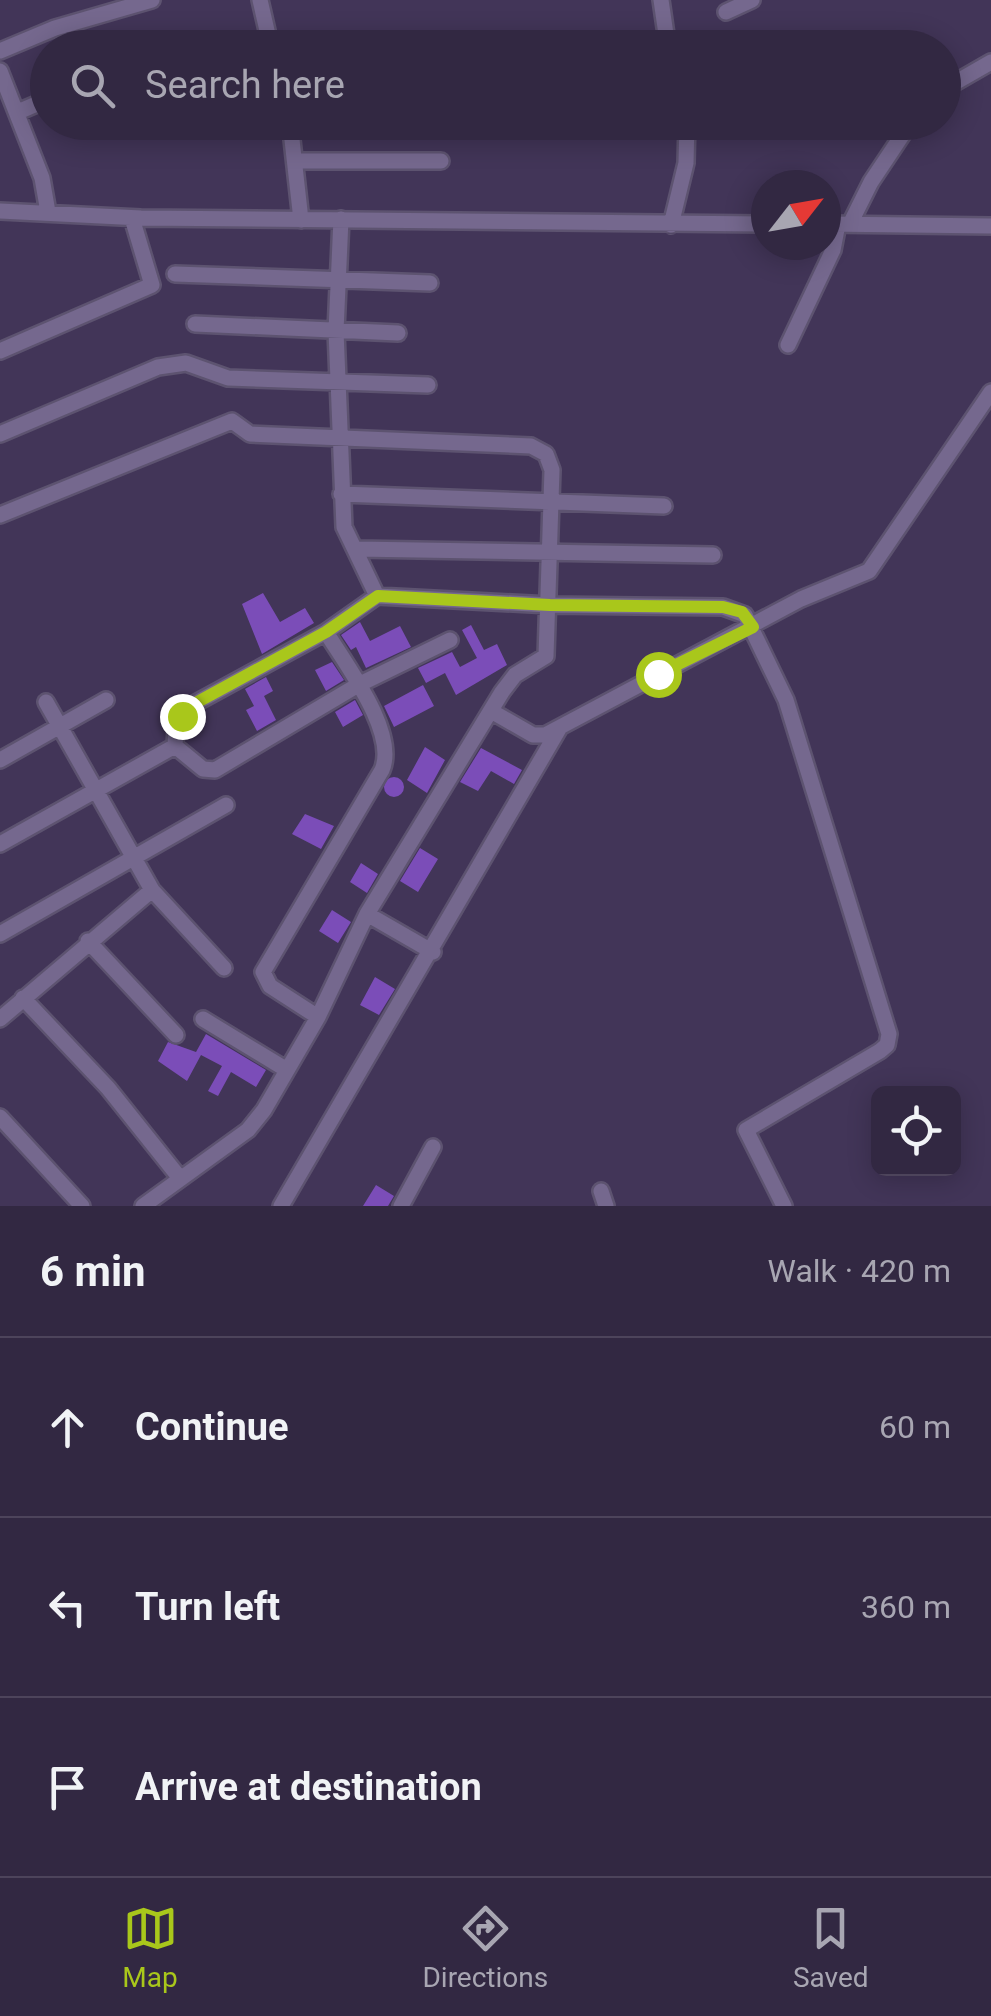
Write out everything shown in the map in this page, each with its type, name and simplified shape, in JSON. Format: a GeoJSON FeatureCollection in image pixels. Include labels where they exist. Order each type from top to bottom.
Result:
{"type":"FeatureCollection","features":[{"type":"Feature","properties":{"kind":"street"},"geometry":{"type":"LineString","coordinates":[[61,30],[152,0]]}},
{"type":"Feature","properties":{"kind":"street"},"geometry":{"type":"LineString","coordinates":[[260,0],[267,30]]}},
{"type":"Feature","properties":{"kind":"street"},"geometry":{"type":"LineString","coordinates":[[661,0],[665,30]]}},
{"type":"Feature","properties":{"kind":"street"},"geometry":{"type":"LineString","coordinates":[[726,12],[752,0]]}},
{"type":"Feature","properties":{"kind":"street"},"geometry":{"type":"LineString","coordinates":[[0,50],[30,40]]}},
{"type":"Feature","properties":{"kind":"street"},"geometry":{"type":"LineString","coordinates":[[961,79],[991,62]]}},
{"type":"Feature","properties":{"kind":"street"},"geometry":{"type":"LineString","coordinates":[[0,71],[42,178],[48,212]]}},
{"type":"Feature","properties":{"kind":"street"},"geometry":{"type":"LineString","coordinates":[[18,112],[30,107]]}},
{"type":"Feature","properties":{"kind":"street"},"geometry":{"type":"LineString","coordinates":[[293,140],[301,220]]}},
{"type":"Feature","properties":{"kind":"street"},"geometry":{"type":"LineString","coordinates":[[671,226],[686,163],[687,140]]}},
{"type":"Feature","properties":{"kind":"street"},"geometry":{"type":"LineString","coordinates":[[841,220],[899,140]]}},
{"type":"Feature","properties":{"kind":"street"},"geometry":{"type":"LineString","coordinates":[[296,161],[441,160]]}},
{"type":"Feature","properties":{"kind":"street"},"geometry":{"type":"LineString","coordinates":[[0,210],[132,218],[751,224]]}},
{"type":"Feature","properties":{"kind":"street"},"geometry":{"type":"LineString","coordinates":[[0,351],[152,285],[132,218]]}},
{"type":"Feature","properties":{"kind":"street"},"geometry":{"type":"LineString","coordinates":[[341,220],[336,331],[344,527],[378,596]]}},
{"type":"Feature","properties":{"kind":"street"},"geometry":{"type":"LineString","coordinates":[[841,224],[991,226]]}},
{"type":"Feature","properties":{"kind":"street"},"geometry":{"type":"LineString","coordinates":[[788,346],[828,260]]}},
{"type":"Feature","properties":{"kind":"street"},"geometry":{"type":"LineString","coordinates":[[175,274],[430,283]]}},
{"type":"Feature","properties":{"kind":"street"},"geometry":{"type":"LineString","coordinates":[[196,324],[398,333]]}},
{"type":"Feature","properties":{"kind":"street"},"geometry":{"type":"LineString","coordinates":[[0,434],[158,367],[186,363],[228,378],[428,384]]}},
{"type":"Feature","properties":{"kind":"street"},"geometry":{"type":"LineString","coordinates":[[491,711],[532,735],[559,729],[801,598],[869,571],[991,392]]}},
{"type":"Feature","properties":{"kind":"street"},"geometry":{"type":"LineString","coordinates":[[0,515],[232,421],[250,434],[338,434],[539,448],[550,460],[552,552],[546,656],[515,676],[491,711],[367,914],[318,1017],[248,1130],[142,1206]]}},
{"type":"Feature","properties":{"kind":"street"},"geometry":{"type":"LineString","coordinates":[[341,494],[552,498],[664,506]]}},
{"type":"Feature","properties":{"kind":"street"},"geometry":{"type":"LineString","coordinates":[[357,549],[713,555]]}},
{"type":"Feature","properties":{"kind":"street"},"geometry":{"type":"LineString","coordinates":[[175,746],[176,727],[192,705],[326,632],[378,596],[550,605],[723,607],[742,612],[753,627],[786,700],[889,1034],[887,1046],[880,1051],[746,1130],[784,1206]]}},
{"type":"Feature","properties":{"kind":"street"},"geometry":{"type":"LineString","coordinates":[[318,1017],[270,986],[263,972],[386,760],[387,743],[326,632]]}},
{"type":"Feature","properties":{"kind":"street"},"geometry":{"type":"LineString","coordinates":[[175,746],[203,769],[215,770],[358,685],[450,640]]}},
{"type":"Feature","properties":{"kind":"street"},"geometry":{"type":"LineString","coordinates":[[0,760],[106,700]]}},
{"type":"Feature","properties":{"kind":"street"},"geometry":{"type":"LineString","coordinates":[[46,702],[152,890],[224,968]]}},
{"type":"Feature","properties":{"kind":"street"},"geometry":{"type":"LineString","coordinates":[[280,1206],[559,729]]}},
{"type":"Feature","properties":{"kind":"street"},"geometry":{"type":"LineString","coordinates":[[0,844],[175,746]]}},
{"type":"Feature","properties":{"kind":"street"},"geometry":{"type":"LineString","coordinates":[[0,934],[226,805]]}},
{"type":"Feature","properties":{"kind":"street"},"geometry":{"type":"LineString","coordinates":[[0,1020],[152,890]]}},
{"type":"Feature","properties":{"kind":"street"},"geometry":{"type":"LineString","coordinates":[[367,914],[432,952]]}},
{"type":"Feature","properties":{"kind":"street"},"geometry":{"type":"LineString","coordinates":[[88,941],[176,1036]]}},
{"type":"Feature","properties":{"kind":"street"},"geometry":{"type":"LineString","coordinates":[[23,998],[108,1088],[180,1178]]}},
{"type":"Feature","properties":{"kind":"street"},"geometry":{"type":"LineString","coordinates":[[202,1019],[287,1070]]}},
{"type":"Feature","properties":{"kind":"street"},"geometry":{"type":"LineString","coordinates":[[0,1117],[82,1206]]}},
{"type":"Feature","properties":{"kind":"street"},"geometry":{"type":"LineString","coordinates":[[401,1206],[433,1147]]}},
{"type":"Feature","properties":{"kind":"building"},"geometry":{"type":"Polygon","coordinates":[[[263,593],[280,622],[305,608],[314,623],[262,654],[242,604],[263,593]]]}},
{"type":"Feature","properties":{"kind":"building"},"geometry":{"type":"Polygon","coordinates":[[[360,622],[370,641],[400,626],[411,647],[366,668],[356,647],[351,650],[341,635],[360,622]]]}},
{"type":"Feature","properties":{"kind":"building"},"geometry":{"type":"Polygon","coordinates":[[[471,625],[484,650],[497,644],[507,665],[456,695],[445,673],[426,683],[418,668],[452,652],[460,667],[477,658],[462,630],[471,625]]]}},
{"type":"Feature","properties":{"kind":"building"},"geometry":{"type":"Polygon","coordinates":[[[332,662],[344,680],[326,691],[315,670],[332,662]]]}},
{"type":"Feature","properties":{"kind":"building"},"geometry":{"type":"Polygon","coordinates":[[[266,677],[273,691],[264,696],[276,720],[257,731],[246,710],[254,706],[245,689],[266,677]]]}},
{"type":"Feature","properties":{"kind":"building"},"geometry":{"type":"Polygon","coordinates":[[[423,685],[434,706],[394,727],[384,706],[423,685]]]}},
{"type":"Feature","properties":{"kind":"building"},"geometry":{"type":"Polygon","coordinates":[[[355,700],[363,715],[343,727],[335,712],[355,700]]]}},
{"type":"Feature","properties":{"kind":"building"},"geometry":{"type":"Polygon","coordinates":[[[425,747],[445,760],[427,793],[407,780],[425,747]]]}},
{"type":"Feature","properties":{"kind":"building"},"geometry":{"type":"Polygon","coordinates":[[[481,748],[522,770],[514,784],[491,771],[478,791],[460,782],[481,748]]]}},
{"type":"Feature","properties":{"kind":"building"},"geometry":{"type":"Polygon","coordinates":[[[394,777],[404,787],[394,797],[384,787],[394,777]]]}},
{"type":"Feature","properties":{"kind":"building"},"geometry":{"type":"Polygon","coordinates":[[[305,814],[334,826],[321,849],[292,834],[305,814]]]}},
{"type":"Feature","properties":{"kind":"building"},"geometry":{"type":"Polygon","coordinates":[[[420,848],[438,859],[418,892],[400,881],[420,848]]]}},
{"type":"Feature","properties":{"kind":"building"},"geometry":{"type":"Polygon","coordinates":[[[361,863],[378,874],[367,893],[350,882],[361,863]]]}},
{"type":"Feature","properties":{"kind":"building"},"geometry":{"type":"Polygon","coordinates":[[[332,910],[351,922],[338,943],[319,931],[332,910]]]}},
{"type":"Feature","properties":{"kind":"building"},"geometry":{"type":"Polygon","coordinates":[[[375,977],[395,989],[379,1015],[360,1005],[375,977]]]}},
{"type":"Feature","properties":{"kind":"building"},"geometry":{"type":"Polygon","coordinates":[[[206,1034],[266,1070],[256,1087],[231,1072],[218,1096],[208,1091],[222,1066],[201,1055],[187,1081],[158,1061],[168,1042],[196,1052],[206,1034]]]}},
{"type":"Feature","properties":{"kind":"building"},"geometry":{"type":"Polygon","coordinates":[[[376,1185],[394,1196],[388,1206],[363,1206],[376,1185]]]}},
{"type":"Feature","properties":{"kind":"route"},"geometry":{"type":"LineString","coordinates":[[182,716],[192,705],[326,632],[378,596],[550,605],[723,607],[742,612],[753,627],[658,674]]}}]}
